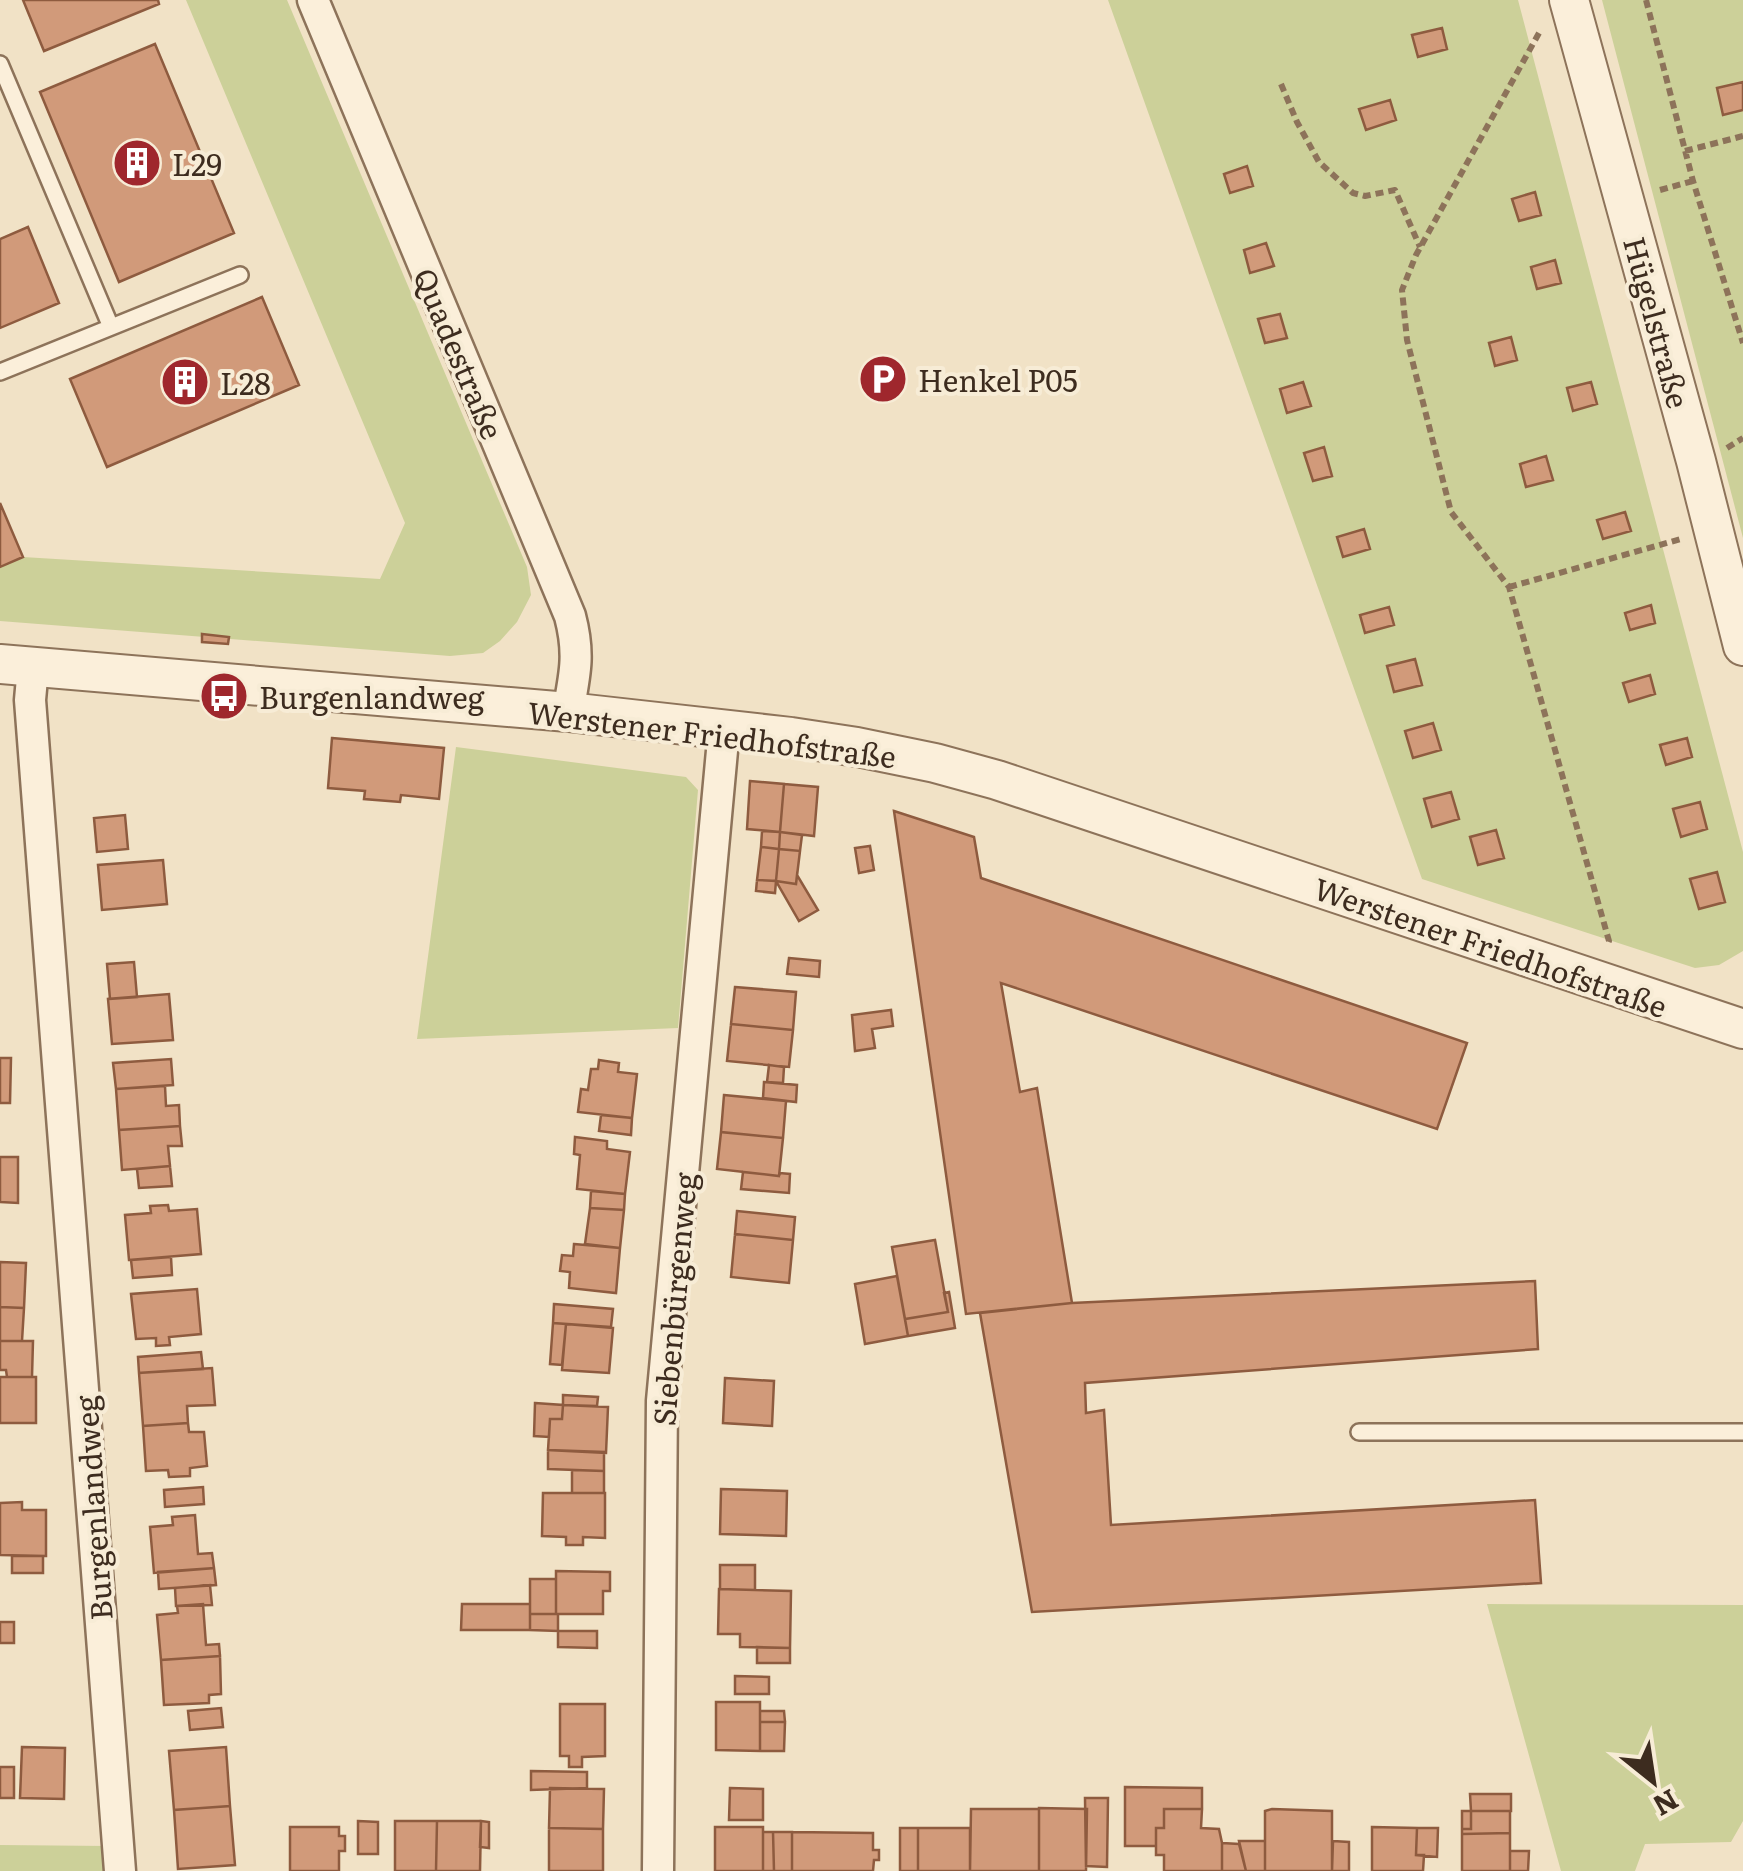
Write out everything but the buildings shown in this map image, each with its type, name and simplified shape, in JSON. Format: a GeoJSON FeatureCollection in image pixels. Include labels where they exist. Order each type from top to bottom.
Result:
{"type":"FeatureCollection","features":[{"type":"Feature","properties":{"kind":"street","name":"Quadestraße"},"geometry":{"type":"LineString","coordinates":[[313,0],[570,616],[577,641],[568,712]]}},
{"type":"Feature","properties":{"kind":"street","name":"Hügelstraße"},"geometry":{"type":"LineString","coordinates":[[1556,13],[1714,530],[1743,646]]}},
{"type":"Feature","properties":{"kind":"street","name":"Werstener Friedhofstraße"},"geometry":{"type":"LineString","coordinates":[[16,666],[568,712],[857,747],[935,762],[1743,1030]]}},
{"type":"Feature","properties":{"kind":"street","name":"Burgenlandweg"},"geometry":{"type":"LineString","coordinates":[[16,666],[30,700],[120,1871]]}},
{"type":"Feature","properties":{"kind":"street","name":"Siebenbürgenweg"},"geometry":{"type":"LineString","coordinates":[[658,1871],[662,1402],[724,729]]}},
{"type":"Feature","properties":{"kind":"lane"},"geometry":{"type":"LineString","coordinates":[[0,64],[111,327]]}},
{"type":"Feature","properties":{"kind":"lane"},"geometry":{"type":"LineString","coordinates":[[0,372],[240,276]]}},
{"type":"Feature","properties":{"kind":"lane"},"geometry":{"type":"LineString","coordinates":[[1359,1432],[1743,1432]]}},
{"type":"Feature","properties":{"kind":"path"},"geometry":{"type":"LineString","coordinates":[[1646,0],[1693,181],[1743,343]]}},
{"type":"Feature","properties":{"kind":"path"},"geometry":{"type":"LineString","coordinates":[[1556,13],[1420,247],[1402,290],[1407,340],[1451,512],[1508,588],[1609,941],[1597,981]]}},
{"type":"Feature","properties":{"kind":"path"},"geometry":{"type":"LineString","coordinates":[[1282,84],[1297,122],[1320,162],[1353,193],[1365,196],[1394,190],[1420,247]]}},
{"type":"Feature","properties":{"kind":"path"},"geometry":{"type":"LineString","coordinates":[[1686,151],[1743,136]]}},
{"type":"Feature","properties":{"kind":"path"},"geometry":{"type":"LineString","coordinates":[[1659,190],[1693,181]]}},
{"type":"Feature","properties":{"kind":"path"},"geometry":{"type":"LineString","coordinates":[[1508,588],[1714,530]]}},
{"type":"Feature","properties":{"kind":"green space"},"geometry":{"type":"Polygon","coordinates":[[[186,0],[287,0],[527,567],[531,595],[517,622],[483,653],[450,656],[0,621],[0,567],[23,557],[380,579],[405,523],[186,0]]]}},
{"type":"Feature","properties":{"kind":"green space"},"geometry":{"type":"Polygon","coordinates":[[[1108,0],[1518,0],[1743,852],[1743,951],[1719,965],[1695,968],[1422,879],[1108,0]]]}},
{"type":"Feature","properties":{"kind":"green space"},"geometry":{"type":"Polygon","coordinates":[[[1602,0],[1743,0],[1743,538],[1602,0]]]}},
{"type":"Feature","properties":{"kind":"green space"},"geometry":{"type":"Polygon","coordinates":[[[456,747],[686,777],[698,790],[678,1028],[417,1039],[456,747]]]}},
{"type":"Feature","properties":{"kind":"green space"},"geometry":{"type":"Polygon","coordinates":[[[1487,1604],[1743,1605],[1743,1821],[1731,1842],[1645,1844],[1635,1871],[1561,1871],[1487,1604]]]}},
{"type":"Feature","properties":{"kind":"green space"},"geometry":{"type":"Polygon","coordinates":[[[0,1845],[109,1846],[112,1871],[0,1871],[0,1845]]]}},
{"type":"Feature","properties":{"kind":"place","name":"L29"},"geometry":{"type":"Point","coordinates":[137,163]}},
{"type":"Feature","properties":{"kind":"place","name":"Henkel P05"},"geometry":{"type":"Point","coordinates":[883,379]}},
{"type":"Feature","properties":{"kind":"place","name":"L28"},"geometry":{"type":"Point","coordinates":[185,382]}},
{"type":"Feature","properties":{"kind":"place","name":"Burgenlandweg"},"geometry":{"type":"Point","coordinates":[224,696]}}]}
